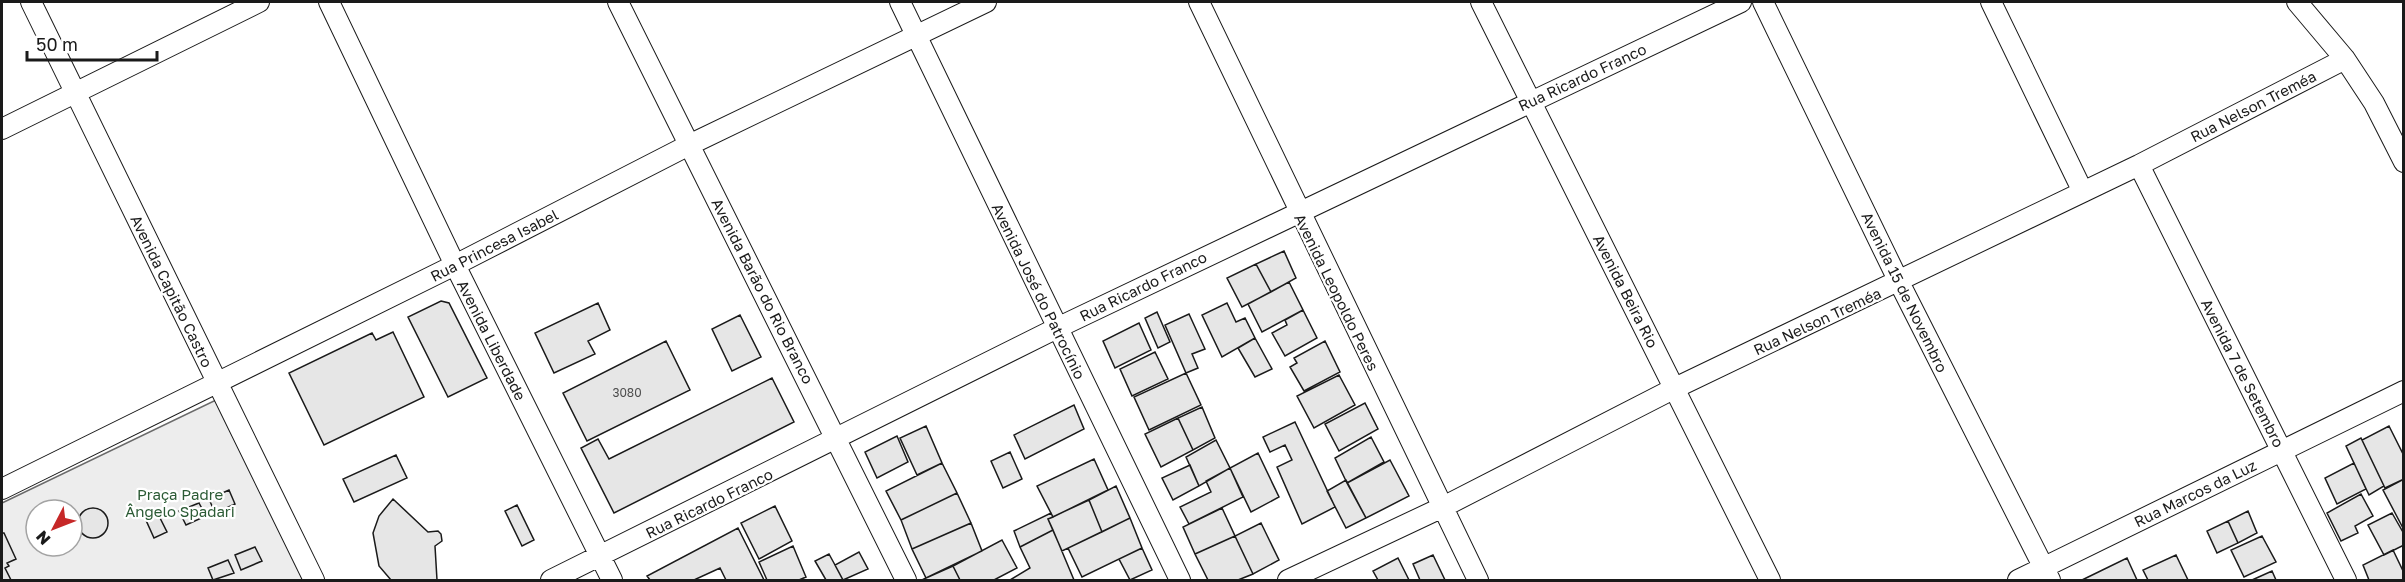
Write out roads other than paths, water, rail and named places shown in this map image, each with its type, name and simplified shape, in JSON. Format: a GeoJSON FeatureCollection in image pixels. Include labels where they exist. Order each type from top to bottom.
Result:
{"type":"FeatureCollection","features":[{"type":"Feature","properties":{"kind":"street","name":"Avenida Capitão Castro"},"geometry":{"type":"LineString","coordinates":[[31,2],[314,580]]}},
{"type":"Feature","properties":{"kind":"street"},"geometry":{"type":"LineString","coordinates":[[2,129],[259,2]]}},
{"type":"Feature","properties":{"kind":"street","name":"Avenida Liberdade"},"geometry":{"type":"LineString","coordinates":[[329,2],[455,265],[612,580]]}},
{"type":"Feature","properties":{"kind":"street","name":"Avenida Barão do Rio Branco"},"geometry":{"type":"LineString","coordinates":[[618,2],[838,439],[906,580]]}},
{"type":"Feature","properties":{"kind":"street","name":"Avenida José do Patrocínio"},"geometry":{"type":"LineString","coordinates":[[900,2],[1180,580]]}},
{"type":"Feature","properties":{"kind":"street","name":"Rua Princesa Isabel"},"geometry":{"type":"LineString","coordinates":[[2,489],[455,265],[689,145],[986,2]]}},
{"type":"Feature","properties":{"kind":"street","name":"Avenida Leopoldo Peres"},"geometry":{"type":"LineString","coordinates":[[1198,2],[1478,580]]}},
{"type":"Feature","properties":{"kind":"street","name":"Avenida Beira Rio"},"geometry":{"type":"LineString","coordinates":[[1480,2],[1770,580]]}},
{"type":"Feature","properties":{"kind":"street","name":"Rua Ricardo Franco"},"geometry":{"type":"LineString","coordinates":[[551,580],[1057,328],[1298,211],[1741,2]]}},
{"type":"Feature","properties":{"kind":"street","name":"Avenida 15 de Novembro"},"geometry":{"type":"LineString","coordinates":[[1763,2],[1899,282],[2047,574]]}},
{"type":"Feature","properties":{"kind":"street"},"geometry":{"type":"LineString","coordinates":[[1990,2],[2083,192]]}},
{"type":"Feature","properties":{"kind":"street"},"geometry":{"type":"LineString","coordinates":[[2297,2],[2345,59],[2374,103],[2403,162]]}},
{"type":"Feature","properties":{"kind":"street","name":"Rua Nelson Treméa"},"geometry":{"type":"LineString","coordinates":[[1288,580],[1443,507],[1675,388],[2139,165],[2345,59]]}},
{"type":"Feature","properties":{"kind":"street","name":"Avenida 7 de Setembro"},"geometry":{"type":"LineString","coordinates":[[2139,165],[2346,580]]}},
{"type":"Feature","properties":{"kind":"street","name":"Rua Marcos da Luz"},"geometry":{"type":"LineString","coordinates":[[2018,580],[2047,574],[2282,451],[2403,391]]}},
{"type":"Feature","properties":{"kind":"park label","name":"Praça Padre Ângelo Spadari"},"geometry":{"type":"Point","coordinates":[180,502]}}]}
